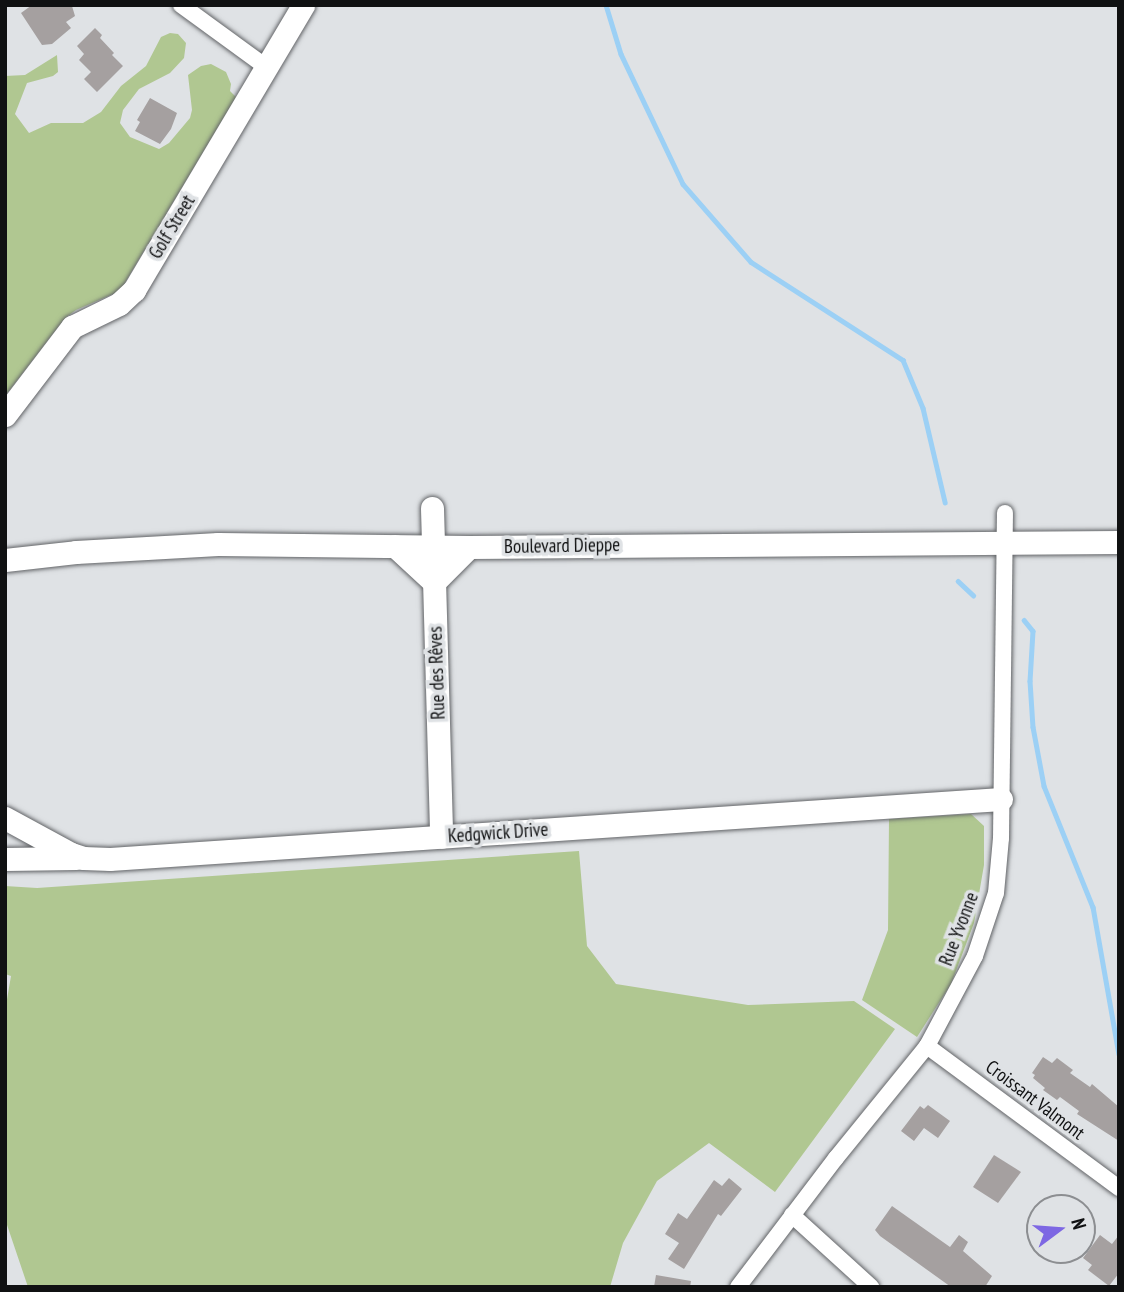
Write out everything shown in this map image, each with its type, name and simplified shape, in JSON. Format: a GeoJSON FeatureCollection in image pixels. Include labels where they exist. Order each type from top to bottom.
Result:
{"type":"FeatureCollection","features":[{"type":"Feature","properties":{"kind":"street"},"geometry":{"type":"LineString","coordinates":[[181,5],[266,67]]}},
{"type":"Feature","properties":{"kind":"street","name":"Golf Street"},"geometry":{"type":"LineString","coordinates":[[5,415],[72,327],[119,304],[134,290],[303,5]]}},
{"type":"Feature","properties":{"kind":"street","name":"Rue des Rêves"},"geometry":{"type":"LineString","coordinates":[[432,508],[441,837]]}},
{"type":"Feature","properties":{"kind":"street","name":"Rue Yvonne"},"geometry":{"type":"LineString","coordinates":[[738,1287],[792,1214],[927,1046],[975,956],[996,893],[1001,838],[1005,513]]}},
{"type":"Feature","properties":{"kind":"street","name":"Boulevard Dieppe"},"geometry":{"type":"LineString","coordinates":[[5,560],[174,545],[469,547],[1119,542]]}},
{"type":"Feature","properties":{"kind":"street"},"geometry":{"type":"LineString","coordinates":[[395,546],[434,582],[469,547]]}},
{"type":"Feature","properties":{"kind":"street","name":"Kedgwick Drive"},"geometry":{"type":"LineString","coordinates":[[5,818],[83,858],[128,859],[1001,799]]}},
{"type":"Feature","properties":{"kind":"street"},"geometry":{"type":"LineString","coordinates":[[5,859],[83,858]]}},
{"type":"Feature","properties":{"kind":"street","name":"Croissant Valmont"},"geometry":{"type":"LineString","coordinates":[[927,1046],[1119,1188]]}},
{"type":"Feature","properties":{"kind":"street"},"geometry":{"type":"LineString","coordinates":[[792,1214],[872,1287]]}},
{"type":"Feature","properties":{"kind":"green space"},"geometry":{"type":"Polygon","coordinates":[[[170,33],[178,34],[186,43],[184,58],[170,73],[139,89],[123,110],[120,123],[130,137],[159,149],[169,143],[190,118],[192,110],[188,75],[201,66],[211,64],[226,72],[231,84],[230,91],[236,97],[120,291],[76,310],[65,318],[5,396],[5,76],[25,75],[57,55],[58,72],[27,83],[15,114],[29,133],[51,123],[83,123],[101,112],[121,86],[146,66],[161,37],[170,33]]]}},
{"type":"Feature","properties":{"kind":"green space"},"geometry":{"type":"Polygon","coordinates":[[[971,814],[984,826],[984,865],[974,923],[951,984],[917,1037],[862,1000],[888,930],[889,819],[971,814]]]}},
{"type":"Feature","properties":{"kind":"green space"},"geometry":{"type":"Polygon","coordinates":[[[579,851],[587,946],[616,984],[748,1005],[854,1001],[895,1029],[775,1192],[709,1143],[657,1181],[623,1243],[610,1287],[28,1287],[5,1219],[5,1011],[11,976],[5,974],[5,886],[37,888],[579,851]]]}},
{"type":"Feature","properties":{"kind":"building"},"geometry":{"type":"Polygon","coordinates":[[[32,5],[72,6],[75,16],[66,22],[71,28],[52,44],[42,45],[21,13],[32,5]]]}},
{"type":"Feature","properties":{"kind":"building"},"geometry":{"type":"Polygon","coordinates":[[[95,28],[114,53],[112,55],[123,66],[97,92],[84,79],[91,72],[79,60],[84,54],[77,46],[95,28]]]}},
{"type":"Feature","properties":{"kind":"building"},"geometry":{"type":"Polygon","coordinates":[[[150,98],[177,113],[171,129],[160,144],[135,131],[140,122],[137,120],[150,98]]]}},
{"type":"Feature","properties":{"kind":"building"},"geometry":{"type":"Polygon","coordinates":[[[1043,1057],[1052,1063],[1057,1058],[1073,1070],[1070,1073],[1090,1087],[1092,1084],[1119,1107],[1119,1141],[1077,1114],[1079,1111],[1060,1097],[1057,1100],[1043,1090],[1045,1088],[1033,1078],[1035,1075],[1032,1073],[1043,1057]]]}},
{"type":"Feature","properties":{"kind":"building"},"geometry":{"type":"Polygon","coordinates":[[[928,1105],[950,1121],[938,1138],[924,1128],[914,1141],[901,1131],[920,1106],[924,1109],[928,1105]]]}},
{"type":"Feature","properties":{"kind":"building"},"geometry":{"type":"Polygon","coordinates":[[[994,1155],[1021,1172],[998,1203],[973,1187],[994,1155]]]}},
{"type":"Feature","properties":{"kind":"building"},"geometry":{"type":"Polygon","coordinates":[[[729,1178],[742,1189],[721,1216],[718,1214],[684,1269],[668,1259],[679,1243],[665,1234],[678,1213],[687,1219],[714,1180],[722,1186],[729,1178]]]}},
{"type":"Feature","properties":{"kind":"building"},"geometry":{"type":"Polygon","coordinates":[[[892,1206],[950,1247],[959,1235],[968,1242],[963,1251],[992,1276],[985,1287],[951,1287],[880,1236],[875,1230],[892,1206]]]}},
{"type":"Feature","properties":{"kind":"building"},"geometry":{"type":"Polygon","coordinates":[[[1100,1235],[1112,1244],[1119,1235],[1119,1273],[1109,1286],[1088,1270],[1091,1264],[1096,1264],[1096,1240],[1100,1235]]]}},
{"type":"Feature","properties":{"kind":"building"},"geometry":{"type":"Polygon","coordinates":[[[656,1275],[691,1281],[690,1287],[654,1287],[656,1275]]]}},
{"type":"Feature","properties":{"kind":"waterway"},"geometry":{"type":"LineString","coordinates":[[606,5],[621,54],[683,184],[751,262],[903,360],[923,408],[945,502]]}},
{"type":"Feature","properties":{"kind":"waterway"},"geometry":{"type":"LineString","coordinates":[[958,581],[973,595]]}},
{"type":"Feature","properties":{"kind":"waterway"},"geometry":{"type":"LineString","coordinates":[[1024,620],[1033,631],[1030,681],[1033,727],[1044,786],[1093,907],[1119,1054]]}}]}
